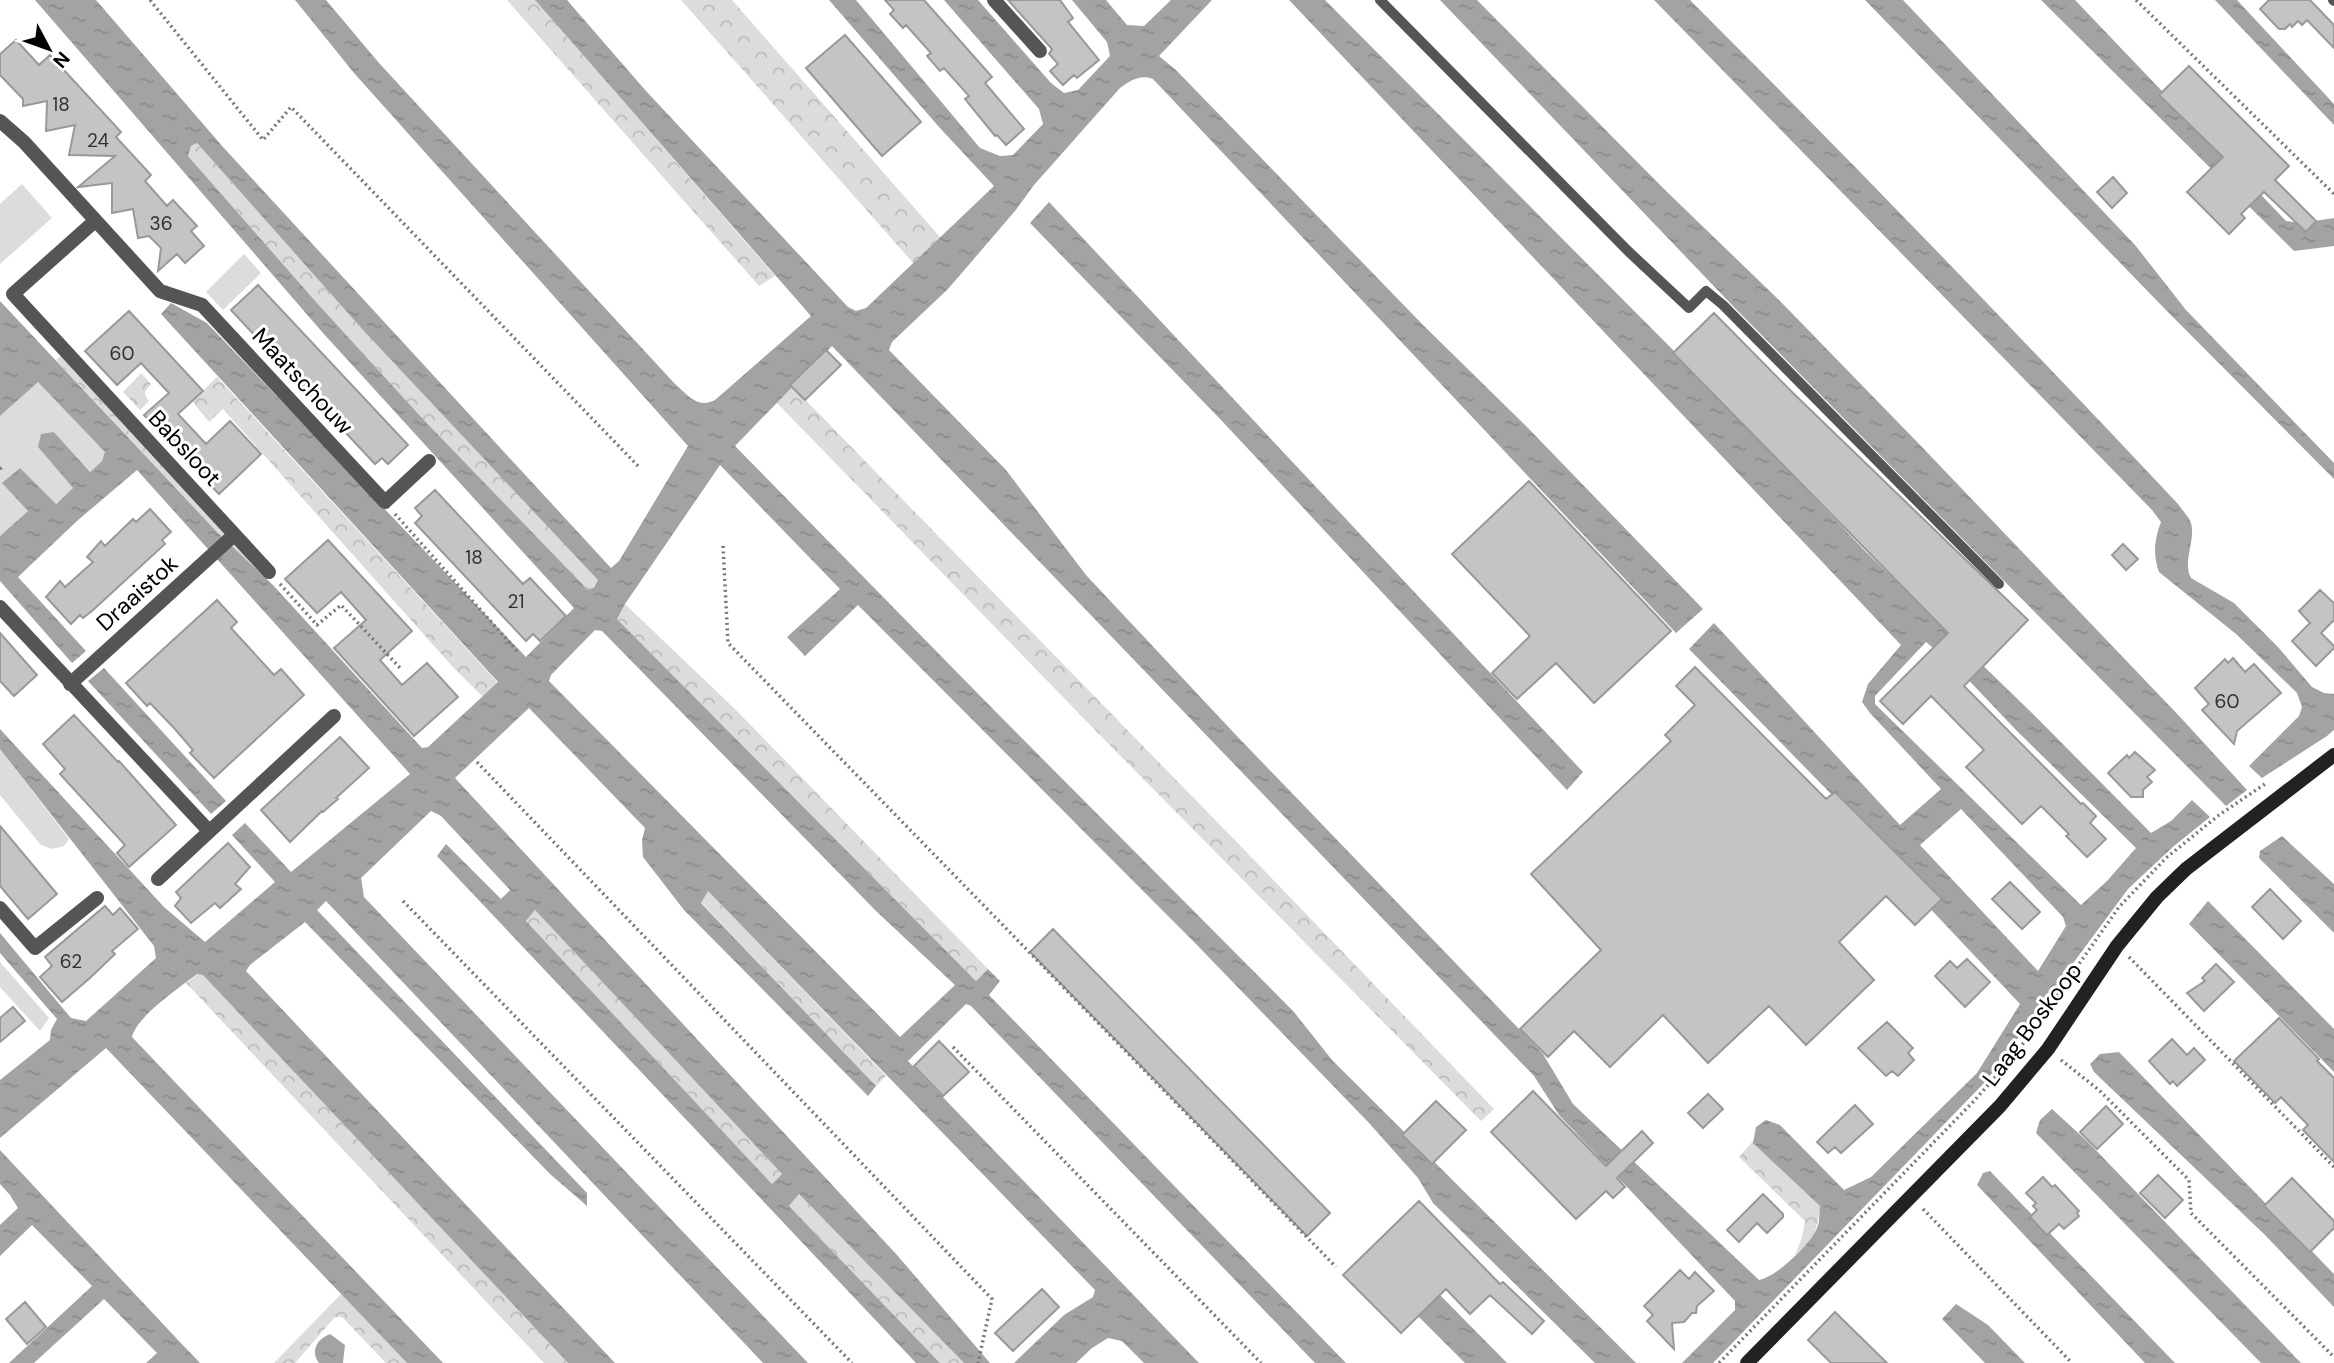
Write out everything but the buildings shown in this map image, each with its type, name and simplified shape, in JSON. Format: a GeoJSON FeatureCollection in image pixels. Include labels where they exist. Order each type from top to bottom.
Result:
{"type":"FeatureCollection","features":[{"type":"Feature","properties":{"kind":"street"},"geometry":{"type":"LineString","coordinates":[[995,0],[1040,51]]}},
{"type":"Feature","properties":{"kind":"street"},"geometry":{"type":"LineString","coordinates":[[0,121],[24,142],[95,221]]}},
{"type":"Feature","properties":{"kind":"street","name":"Maatschouw"},"geometry":{"type":"LineString","coordinates":[[95,221],[160,291],[202,305],[384,502]]}},
{"type":"Feature","properties":{"kind":"street","name":"Babsloot"},"geometry":{"type":"LineString","coordinates":[[95,221],[13,294],[269,572]]}},
{"type":"Feature","properties":{"kind":"street"},"geometry":{"type":"LineString","coordinates":[[384,502],[429,461]]}},
{"type":"Feature","properties":{"kind":"street","name":"Draaistok"},"geometry":{"type":"LineString","coordinates":[[75,680],[234,535]]}},
{"type":"Feature","properties":{"kind":"street"},"geometry":{"type":"LineString","coordinates":[[0,607],[75,680],[214,827]]}},
{"type":"Feature","properties":{"kind":"street"},"geometry":{"type":"LineString","coordinates":[[158,879],[334,716]]}},
{"type":"Feature","properties":{"kind":"street","name":"Laag Boskoop"},"geometry":{"type":"LineString","coordinates":[[1746,1363],[2000,1106],[2048,1049],[2117,946],[2157,897],[2186,869],[2334,755]]}},
{"type":"Feature","properties":{"kind":"street"},"geometry":{"type":"LineString","coordinates":[[0,908],[34,947],[97,898]]}},
{"type":"Feature","properties":{"kind":"lane"},"geometry":{"type":"LineString","coordinates":[[1380,0],[1628,251],[1689,308],[1706,291],[1723,305],[1999,584]]}},
{"type":"Feature","properties":{"kind":"path"},"geometry":{"type":"LineString","coordinates":[[150,0],[262,140],[291,107],[639,467]]}},
{"type":"Feature","properties":{"kind":"path"},"geometry":{"type":"LineString","coordinates":[[2136,0],[2334,194]]}},
{"type":"Feature","properties":{"kind":"path"},"geometry":{"type":"LineString","coordinates":[[384,502],[518,652]]}},
{"type":"Feature","properties":{"kind":"path"},"geometry":{"type":"LineString","coordinates":[[723,546],[728,643],[1336,1267]]}},
{"type":"Feature","properties":{"kind":"path"},"geometry":{"type":"LineString","coordinates":[[269,572],[317,625],[341,606],[402,670]]}},
{"type":"Feature","properties":{"kind":"path"},"geometry":{"type":"LineString","coordinates":[[477,762],[992,1299],[978,1363]]}},
{"type":"Feature","properties":{"kind":"path"},"geometry":{"type":"LineString","coordinates":[[1719,1363],[1973,1102],[2015,1055],[2119,907],[2166,858],[2219,815],[2272,778]]}},
{"type":"Feature","properties":{"kind":"path"},"geometry":{"type":"LineString","coordinates":[[403,901],[852,1363]]}},
{"type":"Feature","properties":{"kind":"path"},"geometry":{"type":"LineString","coordinates":[[2117,946],[2334,1167]]}},
{"type":"Feature","properties":{"kind":"path"},"geometry":{"type":"LineString","coordinates":[[953,1047],[1261,1363]]}},
{"type":"Feature","properties":{"kind":"path"},"geometry":{"type":"LineString","coordinates":[[2048,1049],[2099,1090],[2189,1180],[2191,1213],[2334,1357]]}},
{"type":"Feature","properties":{"kind":"path"},"geometry":{"type":"LineString","coordinates":[[1911,1197],[2071,1363]]}},
{"type":"Feature","properties":{"kind":"green space"},"geometry":{"type":"Polygon","coordinates":[[[507,0],[535,0],[775,276],[759,286],[507,0]]]}},
{"type":"Feature","properties":{"kind":"green space"},"geometry":{"type":"Polygon","coordinates":[[[681,0],[732,0],[940,237],[914,264],[681,0]]]}},
{"type":"Feature","properties":{"kind":"green space"},"geometry":{"type":"Polygon","coordinates":[[[197,143],[362,329],[599,580],[589,591],[422,418],[188,156],[191,146],[197,143]]]}},
{"type":"Feature","properties":{"kind":"green space"},"geometry":{"type":"Polygon","coordinates":[[[22,184],[52,218],[0,264],[0,204],[22,184]]]}},
{"type":"Feature","properties":{"kind":"green space"},"geometry":{"type":"Polygon","coordinates":[[[244,254],[261,273],[223,310],[206,292],[244,254]]]}},
{"type":"Feature","properties":{"kind":"green space"},"geometry":{"type":"Polygon","coordinates":[[[66,352],[264,577],[217,532],[56,360],[66,352]]]}},
{"type":"Feature","properties":{"kind":"green space"},"geometry":{"type":"Polygon","coordinates":[[[141,373],[151,384],[145,392],[149,401],[140,410],[123,392],[141,373]]]}},
{"type":"Feature","properties":{"kind":"green space"},"geometry":{"type":"Polygon","coordinates":[[[217,377],[498,683],[483,697],[452,666],[223,409],[209,422],[192,401],[217,377]]]}},
{"type":"Feature","properties":{"kind":"green space"},"geometry":{"type":"Polygon","coordinates":[[[38,381],[106,452],[102,461],[90,472],[54,432],[38,447],[73,488],[55,504],[20,468],[28,511],[0,536],[0,416],[38,381]]]}},
{"type":"Feature","properties":{"kind":"green space"},"geometry":{"type":"Polygon","coordinates":[[[792,386],[1494,1109],[1481,1121],[776,402],[792,386]]]}},
{"type":"Feature","properties":{"kind":"green space"},"geometry":{"type":"Polygon","coordinates":[[[625,604],[736,710],[988,969],[976,981],[617,619],[625,604]]]}},
{"type":"Feature","properties":{"kind":"green space"},"geometry":{"type":"Polygon","coordinates":[[[0,749],[69,839],[64,846],[52,849],[41,845],[0,795],[0,749]]]}},
{"type":"Feature","properties":{"kind":"green space"},"geometry":{"type":"Polygon","coordinates":[[[707,890],[886,1076],[876,1086],[701,902],[707,890]]]}},
{"type":"Feature","properties":{"kind":"green space"},"geometry":{"type":"Polygon","coordinates":[[[535,910],[782,1174],[772,1184],[526,921],[535,910]]]}},
{"type":"Feature","properties":{"kind":"green space"},"geometry":{"type":"Polygon","coordinates":[[[0,962],[49,1018],[40,1031],[0,987],[0,962]]]}},
{"type":"Feature","properties":{"kind":"green space"},"geometry":{"type":"Polygon","coordinates":[[[198,974],[203,975],[568,1363],[544,1363],[186,983],[198,974]]]}},
{"type":"Feature","properties":{"kind":"green space"},"geometry":{"type":"Polygon","coordinates":[[[1754,1140],[1754,1143],[1820,1206],[1814,1234],[1795,1256],[1805,1221],[1739,1157],[1754,1140]]]}},
{"type":"Feature","properties":{"kind":"green space"},"geometry":{"type":"Polygon","coordinates":[[[799,1194],[964,1363],[940,1363],[789,1206],[799,1194]]]}},
{"type":"Feature","properties":{"kind":"green space"},"geometry":{"type":"Polygon","coordinates":[[[341,1294],[407,1363],[386,1363],[342,1317],[335,1317],[295,1363],[274,1363],[341,1294]]]}},
{"type":"Feature","properties":{"kind":"water"},"geometry":{"type":"Polygon","coordinates":[[[35,0],[96,0],[223,147],[611,568],[619,561],[688,446],[354,73],[295,0],[326,0],[379,63],[675,384],[693,400],[703,403],[715,400],[811,316],[535,0],[567,0],[646,91],[848,307],[856,311],[866,308],[994,186],[829,0],[856,0],[980,148],[1000,156],[1013,155],[1043,124],[1039,109],[944,0],[978,0],[1051,83],[1064,93],[1078,90],[1110,56],[1107,42],[1072,0],[1106,0],[1127,25],[1144,26],[1171,0],[1212,0],[1159,56],[1176,70],[1703,609],[1676,633],[1153,79],[1139,78],[1120,88],[1034,185],[948,289],[892,342],[889,350],[1006,470],[1086,575],[1543,1054],[1573,1104],[1759,1280],[1766,1278],[1792,1259],[1813,1235],[1818,1226],[1820,1206],[1753,1143],[1756,1127],[1766,1120],[1780,1125],[1844,1190],[1871,1177],[1977,1073],[2020,1004],[1907,884],[1916,873],[1839,795],[1835,798],[1689,649],[1714,623],[1900,825],[1941,789],[1862,702],[1868,684],[1901,645],[1289,0],[1325,0],[1678,355],[1866,552],[2151,833],[2171,821],[2192,800],[2210,817],[2128,889],[1986,1081],[1713,1363],[1682,1363],[1735,1310],[1735,1301],[1559,1115],[1534,1076],[832,346],[735,446],[1294,1012],[1332,1060],[1636,1363],[1595,1363],[1433,1203],[1418,1178],[1369,1123],[1196,944],[858,605],[805,656],[787,637],[840,589],[720,465],[617,619],[976,981],[988,969],[1000,981],[989,995],[1346,1363],[1315,1363],[971,1006],[966,1004],[908,1061],[1199,1363],[1144,1363],[1122,1341],[1108,1338],[1076,1363],[1014,1363],[1064,1315],[1093,1297],[1095,1290],[708,891],[701,903],[876,1086],[868,1096],[684,910],[643,857],[642,840],[645,828],[529,708],[455,778],[897,1255],[990,1363],[964,1363],[799,1194],[789,1206],[940,1363],[916,1363],[437,856],[446,844],[501,899],[510,890],[441,816],[431,811],[361,878],[364,897],[808,1363],[763,1363],[326,901],[317,910],[587,1193],[587,1206],[550,1174],[305,922],[246,971],[615,1363],[568,1363],[203,975],[197,974],[160,1003],[142,1020],[132,1037],[443,1363],[407,1363],[106,1048],[0,1138],[0,1080],[50,1040],[51,1030],[57,1019],[0,953],[0,933],[71,1018],[86,1021],[156,958],[154,946],[0,749],[0,729],[164,907],[205,942],[275,882],[232,835],[245,823],[291,872],[410,774],[137,470],[77,521],[18,577],[86,651],[72,663],[0,581],[0,536],[28,511],[2,483],[20,468],[56,504],[73,488],[38,447],[41,434],[54,432],[90,472],[102,461],[105,452],[38,382],[0,416],[0,301],[217,532],[273,585],[422,748],[428,747],[498,682],[161,314],[171,303],[207,323],[526,657],[574,608],[323,333],[35,0]],[[197,143],[191,146],[188,156],[422,418],[588,590],[594,587],[598,580],[362,329],[197,143]],[[595,630],[551,675],[549,681],[900,1037],[955,985],[877,912],[602,631],[595,630]],[[1926,642],[1875,696],[1875,704],[2081,905],[2136,848],[1960,671],[1926,642]],[[1961,809],[1920,845],[2038,971],[2066,926],[2063,917],[1961,809]],[[535,910],[526,921],[772,1184],[782,1174],[535,910]]]}},
{"type":"Feature","properties":{"kind":"water"},"geometry":{"type":"Polygon","coordinates":[[[1440,0],[1477,0],[1664,189],[1781,302],[2247,790],[2226,806],[1730,303],[1440,0]]]}},
{"type":"Feature","properties":{"kind":"water"},"geometry":{"type":"Polygon","coordinates":[[[1654,0],[1690,0],[1936,250],[2178,504],[2191,523],[2188,565],[2191,578],[2234,603],[2278,647],[2312,687],[2334,694],[2334,730],[2262,778],[2249,766],[2299,716],[2302,707],[2297,693],[2236,634],[2159,572],[2155,547],[2161,522],[2152,510],[1654,0]]]}},
{"type":"Feature","properties":{"kind":"water"},"geometry":{"type":"Polygon","coordinates":[[[1865,0],[1903,0],[2135,245],[2186,310],[2334,463],[2334,479],[2162,306],[1865,0]]]}},
{"type":"Feature","properties":{"kind":"water"},"geometry":{"type":"Polygon","coordinates":[[[2041,0],[2075,0],[2286,221],[2301,223],[2334,218],[2334,246],[2294,251],[2041,0]]]}},
{"type":"Feature","properties":{"kind":"water"},"geometry":{"type":"Polygon","coordinates":[[[2215,0],[2237,0],[2334,104],[2334,125],[2215,0]]]}},
{"type":"Feature","properties":{"kind":"water"},"geometry":{"type":"Polygon","coordinates":[[[1049,202],[1583,772],[1567,790],[1222,421],[1030,223],[1049,202]]]}},
{"type":"Feature","properties":{"kind":"water"},"geometry":{"type":"Polygon","coordinates":[[[104,668],[226,801],[211,814],[88,681],[104,668]]]}},
{"type":"Feature","properties":{"kind":"water"},"geometry":{"type":"Polygon","coordinates":[[[2282,836],[2334,884],[2334,933],[2259,858],[2260,851],[2282,836]]]}},
{"type":"Feature","properties":{"kind":"water"},"geometry":{"type":"Polygon","coordinates":[[[2208,901],[2334,1029],[2334,1072],[2189,924],[2208,901]]]}},
{"type":"Feature","properties":{"kind":"water"},"geometry":{"type":"Polygon","coordinates":[[[2119,1052],[2334,1274],[2334,1307],[2264,1234],[2094,1072],[2090,1064],[2100,1054],[2119,1052]]]}},
{"type":"Feature","properties":{"kind":"water"},"geometry":{"type":"Polygon","coordinates":[[[2052,1109],[2088,1142],[2301,1363],[2261,1363],[2036,1133],[2040,1120],[2052,1109]]]}},
{"type":"Feature","properties":{"kind":"water"},"geometry":{"type":"Polygon","coordinates":[[[0,1150],[200,1363],[146,1363],[157,1353],[104,1299],[34,1363],[9,1363],[92,1286],[32,1225],[0,1256],[0,1225],[18,1208],[0,1184],[0,1150]]]}},
{"type":"Feature","properties":{"kind":"water"},"geometry":{"type":"Polygon","coordinates":[[[1990,1171],[2175,1363],[2145,1363],[1977,1185],[1983,1173],[1990,1171]]]}},
{"type":"Feature","properties":{"kind":"water"},"geometry":{"type":"Polygon","coordinates":[[[1439,1294],[1507,1363],[1465,1363],[1417,1315],[1439,1294]]]}},
{"type":"Feature","properties":{"kind":"water"},"geometry":{"type":"Polygon","coordinates":[[[1956,1304],[1988,1325],[2025,1363],[1985,1363],[1942,1319],[1956,1304]]]}},
{"type":"Feature","properties":{"kind":"water"},"geometry":{"type":"Polygon","coordinates":[[[330,1334],[345,1345],[343,1363],[319,1363],[316,1359],[316,1346],[330,1334]]]}}]}
